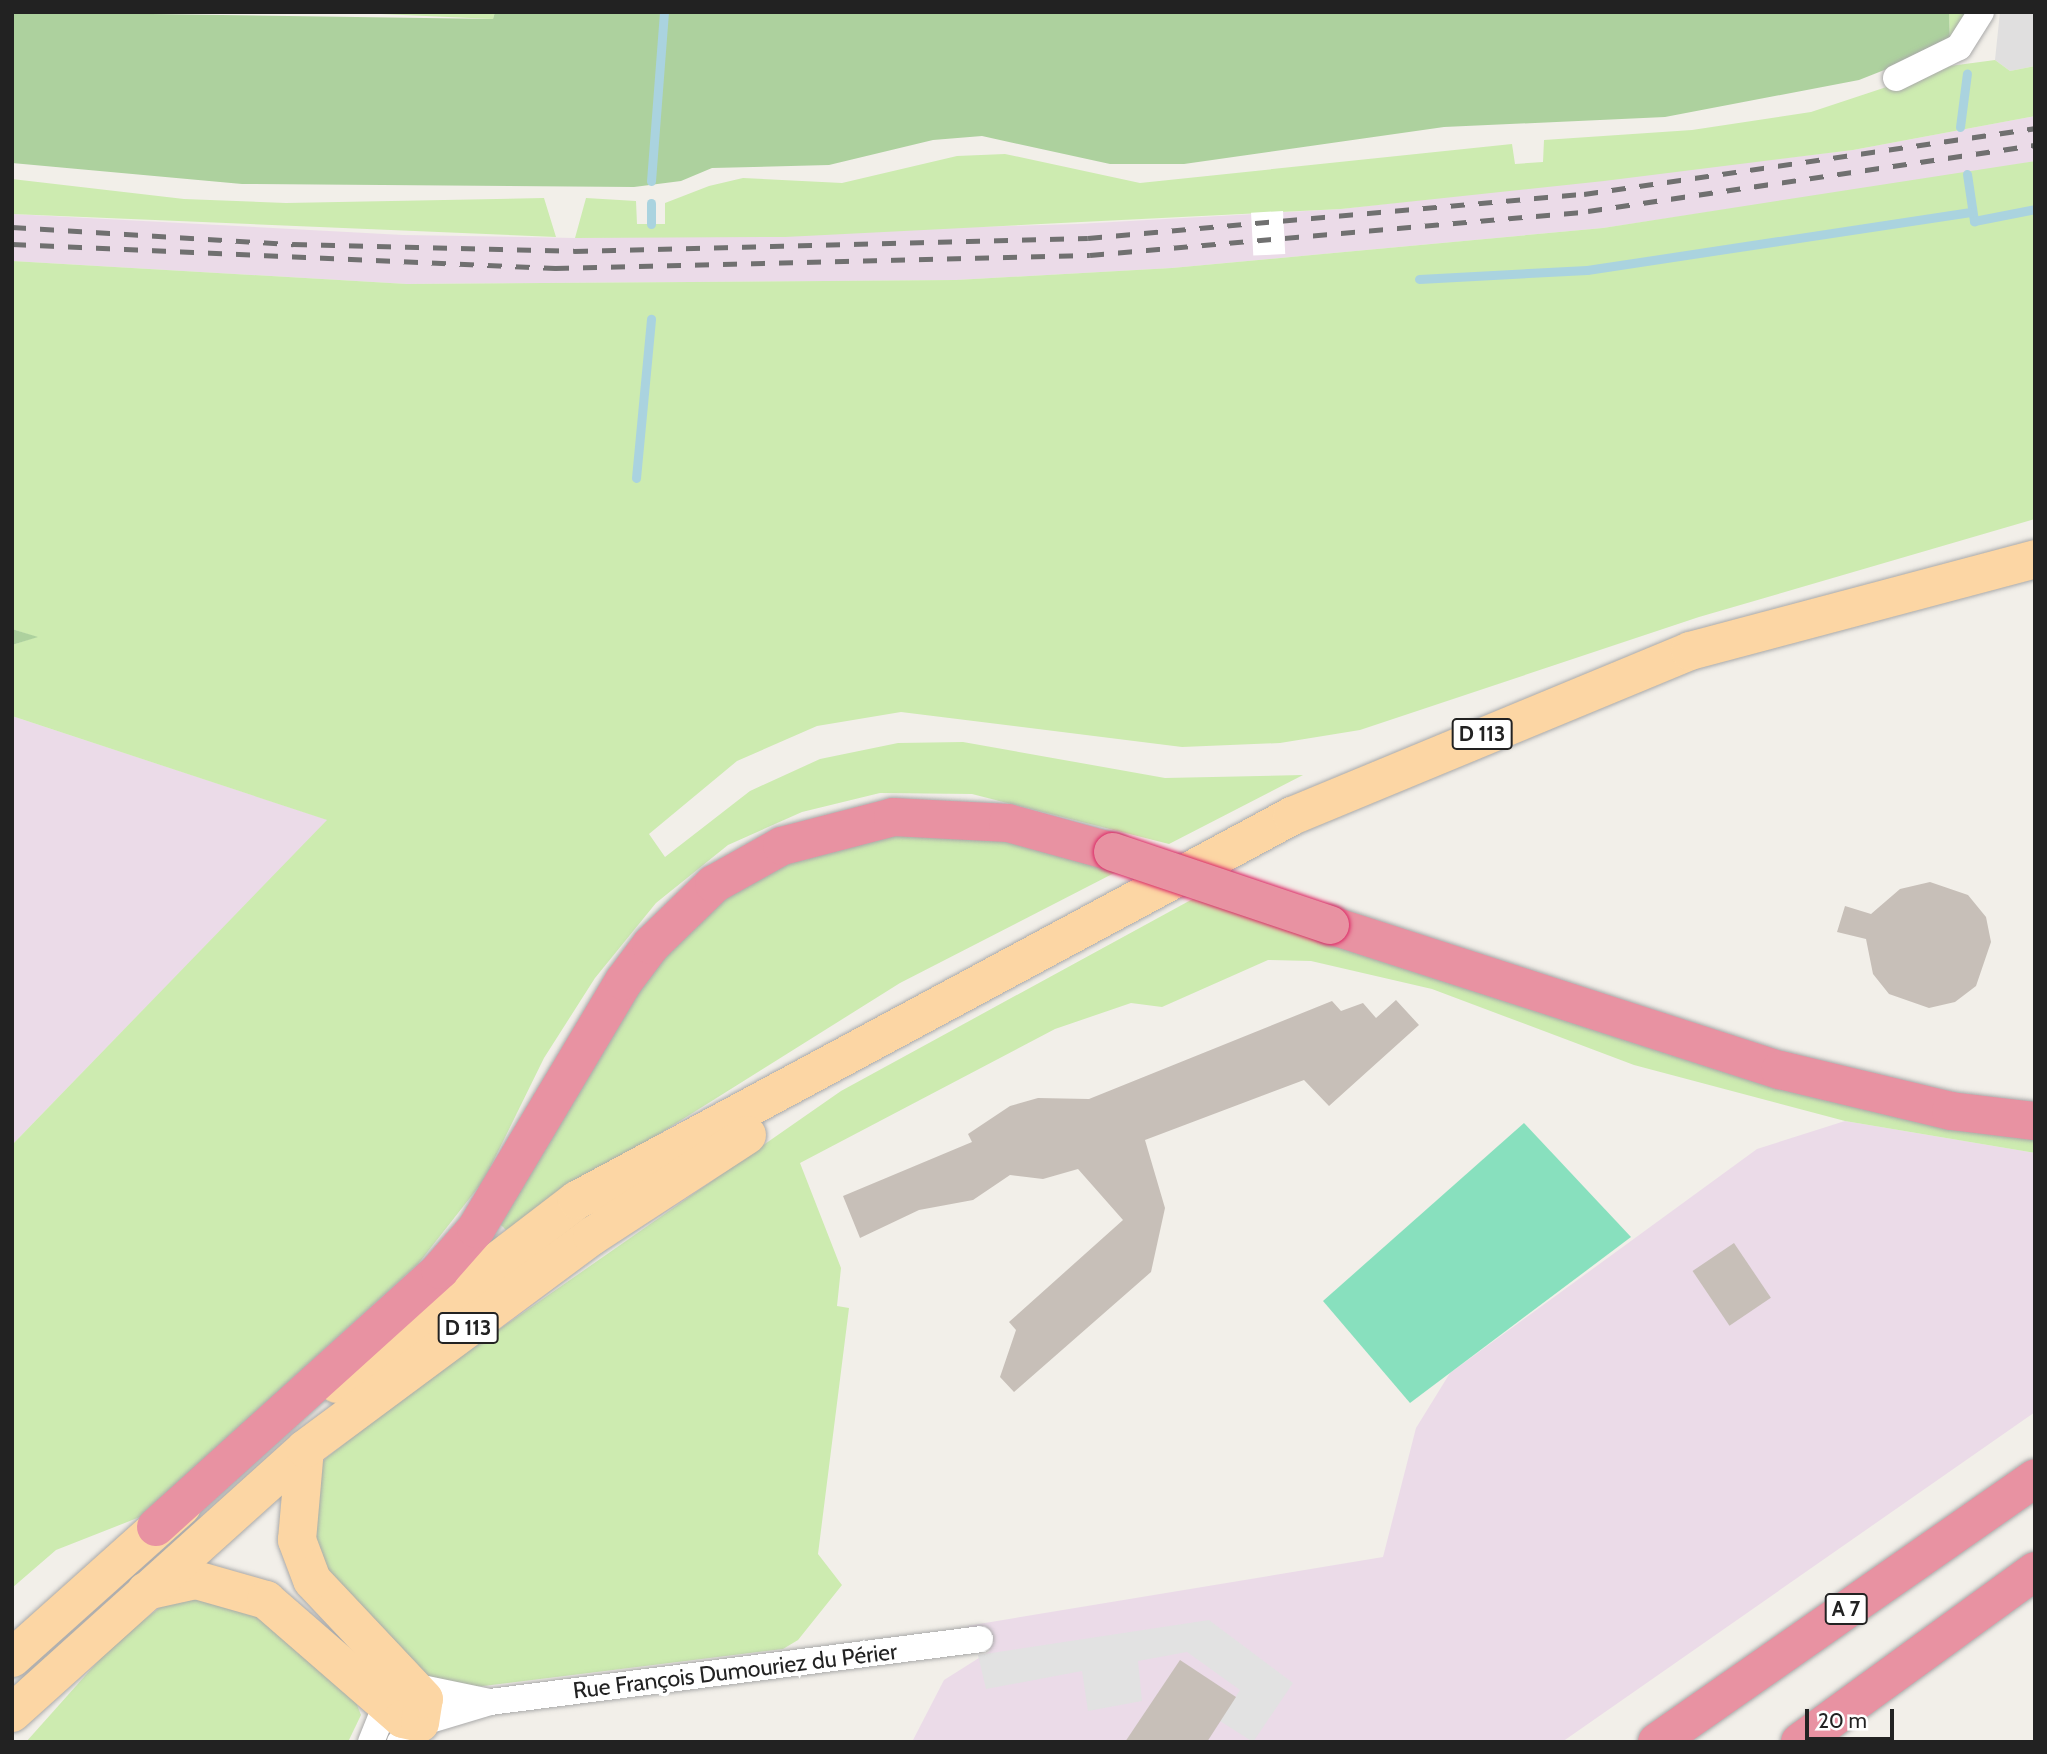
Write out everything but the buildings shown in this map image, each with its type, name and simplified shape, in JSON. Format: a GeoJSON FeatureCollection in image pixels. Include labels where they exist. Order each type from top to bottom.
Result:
{"type":"FeatureCollection","features":[{"type":"Feature","properties":{"kind":"highway"},"geometry":{"type":"LineString","coordinates":[[156,1527],[440,1270],[476,1229],[624,981],[651,945],[714,884],[782,846],[892,817],[1009,822],[1113,852],[1780,1070],[1951,1111],[2035,1121]]}},
{"type":"Feature","properties":{"kind":"highway","name":"A 7"},"geometry":{"type":"LineString","coordinates":[[1657,1742],[2035,1478]]}},
{"type":"Feature","properties":{"kind":"highway"},"geometry":{"type":"LineString","coordinates":[[1800,1742],[2035,1572]]}},
{"type":"Feature","properties":{"kind":"main road","name":"D 113"},"geometry":{"type":"LineString","coordinates":[[12,1658],[156,1527],[577,1200],[963,995],[1150,887],[1448,748],[1690,651],[2035,559]]}},
{"type":"Feature","properties":{"kind":"main road","name":"D 113"},"geometry":{"type":"LineString","coordinates":[[12,1713],[144,1591],[306,1449],[592,1236],[963,995]]}},
{"type":"Feature","properties":{"kind":"main road"},"geometry":{"type":"LineString","coordinates":[[306,1449],[297,1540],[312,1580],[404,1714]]}},
{"type":"Feature","properties":{"kind":"main road"},"geometry":{"type":"LineString","coordinates":[[144,1591],[196,1580],[266,1600],[404,1714]]}},
{"type":"Feature","properties":{"kind":"street"},"geometry":{"type":"LineString","coordinates":[[1896,78],[1959,47],[1981,12]]}},
{"type":"Feature","properties":{"kind":"street","name":"Rue François Dumouriez du Périer"},"geometry":{"type":"LineString","coordinates":[[404,1714],[980,1639]]}},
{"type":"Feature","properties":{"kind":"street","name":"Rue François Dumouriez du Périer"},"geometry":{"type":"LineString","coordinates":[[404,1714],[490,1702]]}},
{"type":"Feature","properties":{"kind":"street"},"geometry":{"type":"LineString","coordinates":[[371,1742],[404,1714]]}},
{"type":"Feature","properties":{"kind":"shaded area"},"geometry":{"type":"Polygon","coordinates":[[[2000,12],[2035,12],[2035,66],[2010,71],[1995,60],[2000,12]]]}},
{"type":"Feature","properties":{"kind":"shaded area"},"geometry":{"type":"Polygon","coordinates":[[[2035,116],[2035,161],[1971,173],[1603,228],[1172,268],[956,280],[407,284],[12,261],[12,214],[403,235],[575,238],[1077,224],[1341,209],[1853,150],[2035,116]]]}},
{"type":"Feature","properties":{"kind":"shaded area"},"geometry":{"type":"Polygon","coordinates":[[[12,716],[328,820],[12,1145],[12,716]]]}},
{"type":"Feature","properties":{"kind":"shaded area"},"geometry":{"type":"Polygon","coordinates":[[[1845,1121],[2035,1153],[2035,1412],[1562,1742],[912,1742],[944,1680],[990,1651],[967,1626],[1383,1557],[1416,1428],[1450,1373],[1757,1149],[1845,1121]]]}},
{"type":"Feature","properties":{"kind":"shaded area"},"geometry":{"type":"Polygon","coordinates":[[[1209,1620],[1293,1683],[1253,1742],[1220,1721],[1240,1690],[1187,1652],[1138,1661],[1142,1701],[1088,1711],[1082,1671],[986,1689],[978,1655],[1209,1620]]]}},
{"type":"Feature","properties":{"kind":"green space"},"geometry":{"type":"Polygon","coordinates":[[[12,12],[493,19],[495,12],[1949,12],[1950,44],[1859,80],[1665,117],[1444,127],[1184,164],[1110,164],[982,136],[933,140],[829,165],[712,168],[681,181],[634,187],[242,184],[12,163],[12,12]]]}},
{"type":"Feature","properties":{"kind":"green space"},"geometry":{"type":"Polygon","coordinates":[[[336,12],[495,12],[493,19],[336,12]]]}},
{"type":"Feature","properties":{"kind":"green space"},"geometry":{"type":"Polygon","coordinates":[[[1949,12],[1971,12],[1950,44],[1949,12]]]}},
{"type":"Feature","properties":{"kind":"green space"},"geometry":{"type":"Polygon","coordinates":[[[1995,60],[2010,71],[2035,66],[2035,116],[1853,150],[1604,181],[1341,209],[785,237],[575,238],[586,198],[636,201],[637,224],[665,224],[665,203],[709,186],[743,178],[842,183],[957,156],[1005,154],[1140,183],[1512,144],[1515,164],[1543,162],[1544,140],[1692,130],[1811,112],[1950,66],[1995,60]]]}},
{"type":"Feature","properties":{"kind":"green space"},"geometry":{"type":"Polygon","coordinates":[[[2035,161],[2035,519],[1699,617],[1360,730],[1280,743],[1182,747],[901,712],[817,726],[737,761],[649,834],[665,857],[750,791],[820,759],[898,743],[963,742],[1165,778],[1303,775],[1169,844],[972,794],[880,793],[802,812],[728,845],[656,903],[595,978],[544,1058],[484,1180],[418,1264],[140,1517],[56,1550],[12,1588],[12,1145],[327,820],[12,716],[12,645],[36,637],[12,629],[12,261],[407,284],[956,280],[1172,268],[1603,228],[2035,161]]]}},
{"type":"Feature","properties":{"kind":"green space"},"geometry":{"type":"Polygon","coordinates":[[[12,179],[184,199],[286,203],[544,198],[556,237],[12,214],[12,179]]]}},
{"type":"Feature","properties":{"kind":"green space"},"geometry":{"type":"Polygon","coordinates":[[[12,629],[38,637],[12,645],[12,629]]]}},
{"type":"Feature","properties":{"kind":"green space"},"geometry":{"type":"Polygon","coordinates":[[[970,826],[1122,869],[900,983],[506,1230],[496,1220],[630,992],[714,896],[819,843],[970,826]]]}},
{"type":"Feature","properties":{"kind":"green space"},"geometry":{"type":"Polygon","coordinates":[[[1200,895],[2035,1132],[2035,1153],[1845,1121],[1634,1065],[1432,989],[1311,961],[1268,960],[1162,1007],[1131,1003],[1055,1029],[800,1163],[841,1268],[837,1306],[849,1308],[818,1554],[842,1585],[798,1640],[783,1649],[467,1688],[414,1672],[313,1562],[311,1477],[326,1458],[428,1379],[841,1091],[1200,895]]]}},
{"type":"Feature","properties":{"kind":"green space"},"geometry":{"type":"Polygon","coordinates":[[[1524,1123],[1631,1237],[1410,1403],[1323,1301],[1524,1123]]]}},
{"type":"Feature","properties":{"kind":"green space"},"geometry":{"type":"Polygon","coordinates":[[[178,1594],[229,1594],[352,1692],[361,1715],[348,1742],[26,1742],[117,1640],[178,1594]]]}},
{"type":"Feature","properties":{"kind":"pier"},"geometry":{"type":"Polygon","coordinates":[[[1283,211],[1285,254],[1253,256],[1251,213],[1283,211]]]}},
{"type":"Feature","properties":{"kind":"waterway"},"geometry":{"type":"LineString","coordinates":[[651,181],[664,12]]}},
{"type":"Feature","properties":{"kind":"waterway"},"geometry":{"type":"LineString","coordinates":[[1960,127],[1967,73]]}},
{"type":"Feature","properties":{"kind":"waterway"},"geometry":{"type":"LineString","coordinates":[[1967,174],[1974,221],[2035,209]]}},
{"type":"Feature","properties":{"kind":"waterway"},"geometry":{"type":"LineString","coordinates":[[651,203],[651,224]]}},
{"type":"Feature","properties":{"kind":"waterway"},"geometry":{"type":"LineString","coordinates":[[1419,279],[1587,270],[1971,212]]}},
{"type":"Feature","properties":{"kind":"waterway"},"geometry":{"type":"LineString","coordinates":[[636,478],[651,319]]}},
{"type":"Feature","properties":{"kind":"railway"},"geometry":{"type":"LineString","coordinates":[[12,227],[293,244],[574,251],[1088,238],[1584,194],[2035,128]]}},
{"type":"Feature","properties":{"kind":"railway"},"geometry":{"type":"LineString","coordinates":[[12,244],[555,268],[1090,255],[1588,211],[2035,145]]}}]}
